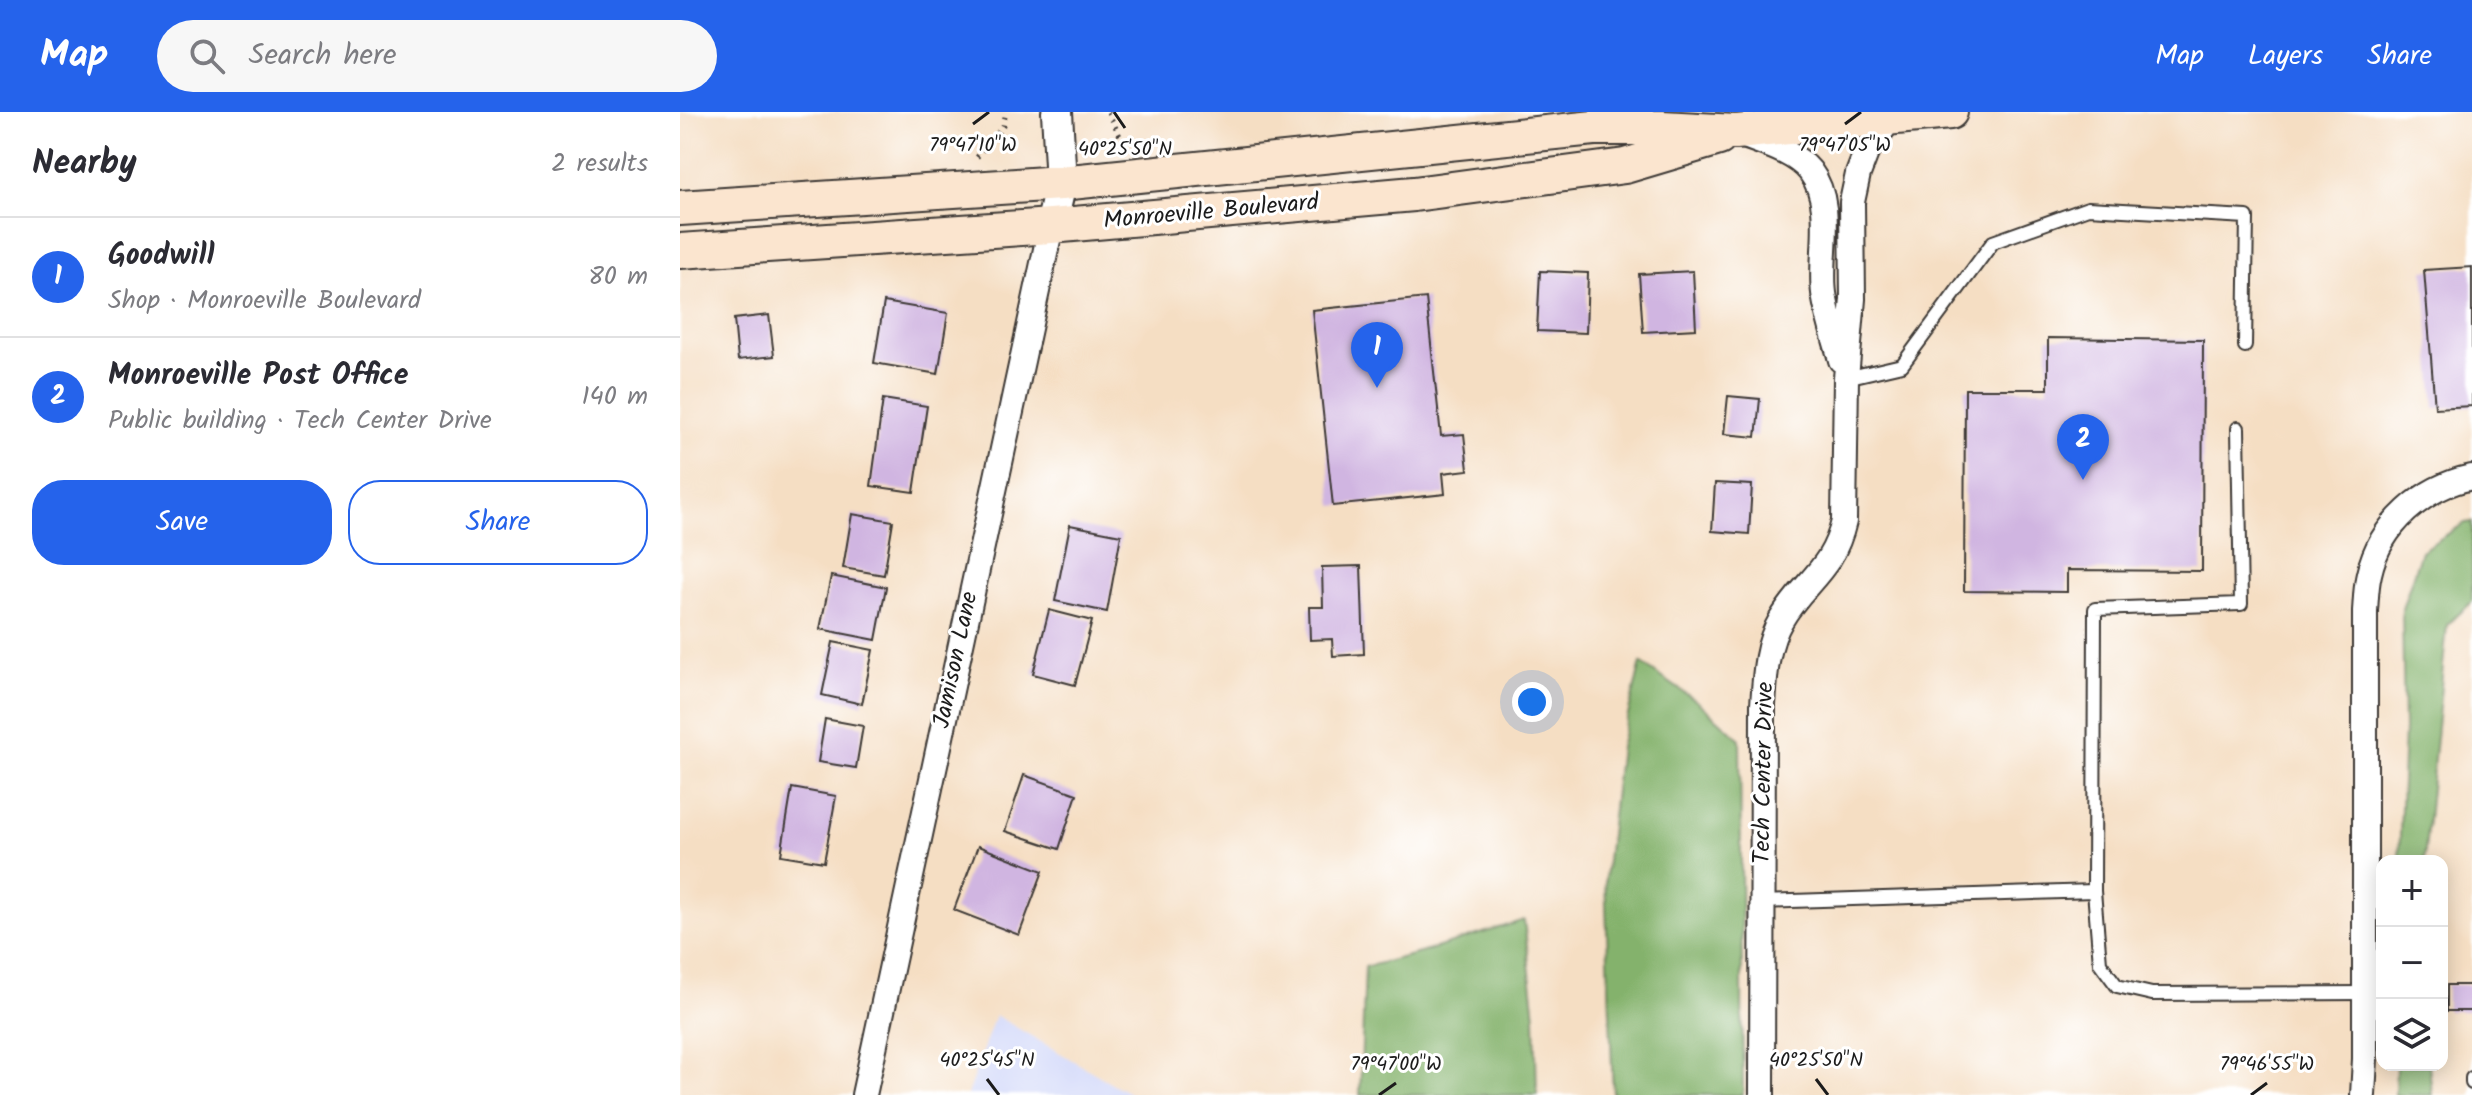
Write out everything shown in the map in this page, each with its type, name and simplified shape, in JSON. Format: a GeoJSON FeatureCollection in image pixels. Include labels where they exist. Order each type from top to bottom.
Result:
{"type":"FeatureCollection","features":[{"type":"Feature","properties":{"kind":"main road","name":"Monroeville Boulevard"},"geometry":{"type":"LineString","coordinates":[[680,208],[1061,183],[1594,128],[1736,127],[1950,112]]}},
{"type":"Feature","properties":{"kind":"main road","name":"Monroeville Boulevard"},"geometry":{"type":"LineString","coordinates":[[680,251],[1051,226],[1414,194],[1625,166],[1736,127]]}},
{"type":"Feature","properties":{"kind":"street"},"geometry":{"type":"LineString","coordinates":[[1051,226],[1061,183],[1057,112]]}},
{"type":"Feature","properties":{"kind":"street","name":"Tech Center Drive"},"geometry":{"type":"LineString","coordinates":[[1762,1095],[1763,705],[1766,661],[1779,623],[1829,561],[1840,540],[1844,521],[1846,378],[1853,299],[1852,202],[1866,153],[1891,117]]}},
{"type":"Feature","properties":{"kind":"street","name":"Tech Center Drive"},"geometry":{"type":"LineString","coordinates":[[1736,127],[1790,155],[1809,170],[1820,189],[1824,293],[1846,378]]}},
{"type":"Feature","properties":{"kind":"street","name":"Jamison Lane"},"geometry":{"type":"LineString","coordinates":[[864,1095],[1051,226]]}},
{"type":"Feature","properties":{"kind":"street"},"geometry":{"type":"LineString","coordinates":[[2363,1095],[2365,611],[2369,573],[2380,543],[2414,503],[2435,489],[2472,477]]}},
{"type":"Feature","properties":{"kind":"lane"},"geometry":{"type":"LineString","coordinates":[[1846,378],[1902,365],[1993,242],[2088,208],[2247,217],[2245,346]]}},
{"type":"Feature","properties":{"kind":"lane"},"geometry":{"type":"LineString","coordinates":[[2238,428],[2241,604],[2095,609],[2094,891],[2100,963],[2117,986],[2152,994],[2365,993]]}},
{"type":"Feature","properties":{"kind":"lane"},"geometry":{"type":"LineString","coordinates":[[1762,902],[2094,891]]}},
{"type":"Feature","properties":{"kind":"path"},"geometry":{"type":"LineString","coordinates":[[976,159],[1003,126],[1006,112]]}},
{"type":"Feature","properties":{"kind":"path"},"geometry":{"type":"LineString","coordinates":[[1108,112],[1122,140]]}},
{"type":"Feature","properties":{"kind":"shaded area"},"geometry":{"type":"Polygon","coordinates":[[[995,1015],[1132,1095],[967,1095],[995,1015]]]}},
{"type":"Feature","properties":{"kind":"green space"},"geometry":{"type":"Polygon","coordinates":[[[2472,522],[2472,602],[2447,625],[2425,855],[2399,855],[2404,729],[2402,609],[2421,551],[2465,523],[2472,522]]]}},
{"type":"Feature","properties":{"kind":"green space"},"geometry":{"type":"Polygon","coordinates":[[[1641,663],[1698,702],[1740,739],[1743,1095],[1613,1095],[1605,878],[1620,747],[1641,663]]]}},
{"type":"Feature","properties":{"kind":"green space"},"geometry":{"type":"Polygon","coordinates":[[[1524,920],[1535,1016],[1537,1095],[1360,1095],[1365,967],[1524,920]]]}},
{"type":"Feature","properties":{"kind":"green space"},"geometry":{"type":"Polygon","coordinates":[[[2396,1071],[2430,1071],[2432,1095],[2395,1095],[2396,1071]]]}},
{"type":"Feature","properties":{"kind":"building"},"geometry":{"type":"Polygon","coordinates":[[[2472,267],[2472,406],[2435,408],[2424,270],[2472,267]]]}},
{"type":"Feature","properties":{"kind":"building"},"geometry":{"type":"Polygon","coordinates":[[[1540,271],[1588,273],[1586,333],[1537,331],[1540,271]]]}},
{"type":"Feature","properties":{"kind":"building"},"geometry":{"type":"Polygon","coordinates":[[[1693,271],[1696,329],[1643,332],[1639,274],[1693,271]]]}},
{"type":"Feature","properties":{"kind":"building"},"geometry":{"type":"Polygon","coordinates":[[[1426,298],[1441,436],[1464,434],[1468,470],[1443,473],[1445,494],[1333,506],[1312,310],[1426,298]]]}},
{"type":"Feature","properties":{"kind":"building"},"geometry":{"type":"Polygon","coordinates":[[[884,302],[948,313],[938,374],[874,363],[884,302]]]}},
{"type":"Feature","properties":{"kind":"building"},"geometry":{"type":"Polygon","coordinates":[[[769,315],[774,356],[738,360],[734,319],[769,315]]]}},
{"type":"Feature","properties":{"kind":"building"},"geometry":{"type":"Polygon","coordinates":[[[2048,338],[2203,340],[2202,571],[2067,570],[2067,592],[1964,591],[1965,389],[2048,389],[2048,338]]]}},
{"type":"Feature","properties":{"kind":"building"},"geometry":{"type":"Polygon","coordinates":[[[1728,396],[1760,399],[1756,437],[1724,434],[1728,396]]]}},
{"type":"Feature","properties":{"kind":"building"},"geometry":{"type":"Polygon","coordinates":[[[883,399],[927,406],[914,492],[871,486],[883,399]]]}},
{"type":"Feature","properties":{"kind":"building"},"geometry":{"type":"Polygon","coordinates":[[[1715,483],[1752,485],[1749,534],[1712,531],[1715,483]]]}},
{"type":"Feature","properties":{"kind":"building"},"geometry":{"type":"Polygon","coordinates":[[[852,514],[893,521],[884,575],[843,568],[852,514]]]}},
{"type":"Feature","properties":{"kind":"building"},"geometry":{"type":"Polygon","coordinates":[[[1070,525],[1121,535],[1107,612],[1055,601],[1070,525]]]}},
{"type":"Feature","properties":{"kind":"building"},"geometry":{"type":"Polygon","coordinates":[[[1361,566],[1364,654],[1333,656],[1332,639],[1310,640],[1309,607],[1323,607],[1322,567],[1361,566]]]}},
{"type":"Feature","properties":{"kind":"building"},"geometry":{"type":"Polygon","coordinates":[[[831,576],[886,587],[876,640],[820,629],[831,576]]]}},
{"type":"Feature","properties":{"kind":"building"},"geometry":{"type":"Polygon","coordinates":[[[1049,610],[1092,621],[1075,685],[1033,674],[1049,610]]]}},
{"type":"Feature","properties":{"kind":"building"},"geometry":{"type":"Polygon","coordinates":[[[833,642],[873,650],[862,704],[822,695],[833,642]]]}},
{"type":"Feature","properties":{"kind":"building"},"geometry":{"type":"Polygon","coordinates":[[[825,719],[863,726],[856,768],[818,762],[825,719]]]}},
{"type":"Feature","properties":{"kind":"building"},"geometry":{"type":"Polygon","coordinates":[[[1024,775],[1077,794],[1059,849],[1005,831],[1024,775]]]}},
{"type":"Feature","properties":{"kind":"building"},"geometry":{"type":"Polygon","coordinates":[[[792,788],[836,796],[824,862],[781,855],[792,788]]]}},
{"type":"Feature","properties":{"kind":"building"},"geometry":{"type":"Polygon","coordinates":[[[978,846],[1043,871],[1019,935],[954,910],[978,846]]]}},
{"type":"Feature","properties":{"kind":"building"},"geometry":{"type":"Polygon","coordinates":[[[2448,985],[2472,985],[2472,1011],[2448,1011],[2448,985]]]}},
{"type":"Feature","properties":{"kind":"place","name":"Goodwill"},"geometry":{"type":"Point","coordinates":[1377,388]}},
{"type":"Feature","properties":{"kind":"place","name":"Monroeville Post Office"},"geometry":{"type":"Point","coordinates":[2083,480]}}]}
